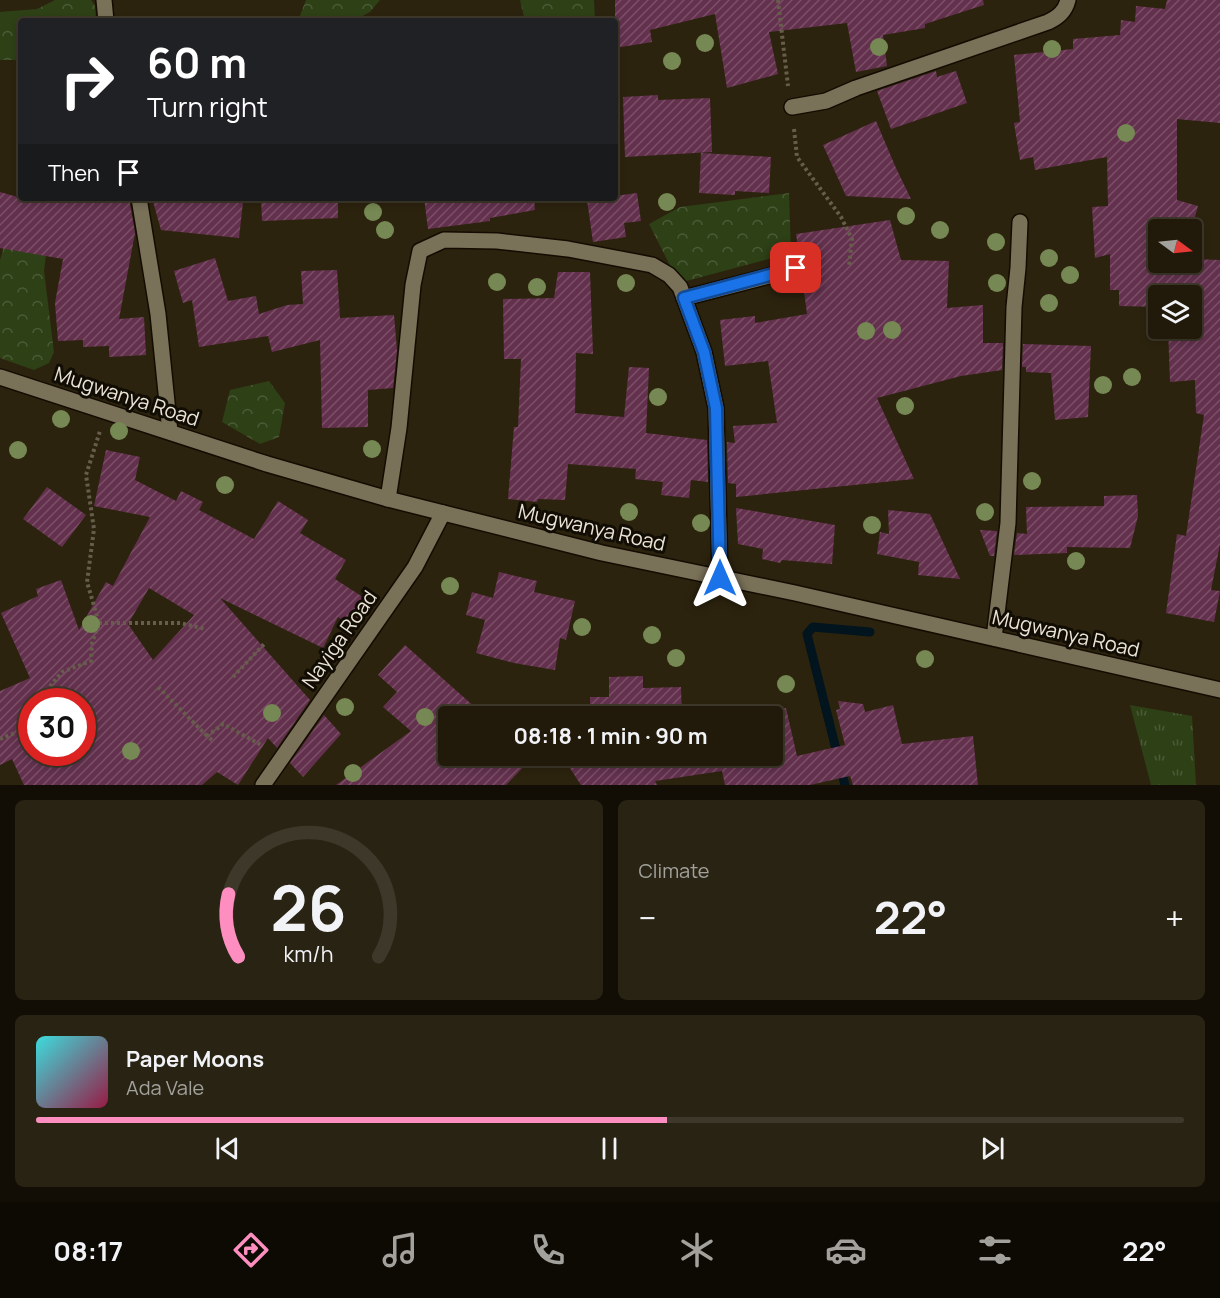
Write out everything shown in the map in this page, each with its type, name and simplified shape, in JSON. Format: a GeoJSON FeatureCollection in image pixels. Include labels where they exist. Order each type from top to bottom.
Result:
{"type":"FeatureCollection","features":[{"type":"Feature","properties":{"kind":"street"},"geometry":{"type":"LineString","coordinates":[[104,0],[106,18]]}},
{"type":"Feature","properties":{"kind":"street"},"geometry":{"type":"LineString","coordinates":[[792,107],[826,100],[1048,22],[1059,16],[1068,0]]}},
{"type":"Feature","properties":{"kind":"street"},"geometry":{"type":"LineString","coordinates":[[139,201],[158,314],[170,432]]}},
{"type":"Feature","properties":{"kind":"street"},"geometry":{"type":"LineString","coordinates":[[994,638],[1008,523],[1014,307],[1020,222]]}},
{"type":"Feature","properties":{"kind":"street"},"geometry":{"type":"LineString","coordinates":[[388,499],[399,428],[413,285],[420,251],[444,240],[497,241],[568,249],[652,265],[669,275],[680,287],[704,352],[716,408],[720,578]]}},
{"type":"Feature","properties":{"kind":"street"},"geometry":{"type":"LineString","coordinates":[[684,298],[796,268]]}},
{"type":"Feature","properties":{"kind":"street","name":"Mugwanya Road"},"geometry":{"type":"LineString","coordinates":[[0,376],[267,464],[388,499],[602,553],[994,638],[1220,690]]}},
{"type":"Feature","properties":{"kind":"street","name":"Nayiga Road"},"geometry":{"type":"LineString","coordinates":[[263,785],[415,567],[443,513]]}},
{"type":"Feature","properties":{"kind":"path"},"geometry":{"type":"LineString","coordinates":[[778,0],[797,157],[841,218],[852,240],[849,266]]}},
{"type":"Feature","properties":{"kind":"path"},"geometry":{"type":"LineString","coordinates":[[48,688],[62,672],[91,661],[92,643],[99,624],[87,582],[94,529],[86,475],[106,410]]}},
{"type":"Feature","properties":{"kind":"path"},"geometry":{"type":"LineString","coordinates":[[99,624],[180,623],[206,629]]}},
{"type":"Feature","properties":{"kind":"path"},"geometry":{"type":"LineString","coordinates":[[233,677],[266,642]]}},
{"type":"Feature","properties":{"kind":"path"},"geometry":{"type":"LineString","coordinates":[[158,687],[212,740]]}},
{"type":"Feature","properties":{"kind":"path"},"geometry":{"type":"LineString","coordinates":[[207,736],[223,724],[282,757]]}},
{"type":"Feature","properties":{"kind":"path"},"geometry":{"type":"LineString","coordinates":[[0,739],[18,732]]}},
{"type":"Feature","properties":{"kind":"green space"},"geometry":{"type":"Polygon","coordinates":[[[55,0],[91,0],[95,6],[96,18],[18,18],[18,60],[0,60],[0,12],[37,9],[55,0]]]}},
{"type":"Feature","properties":{"kind":"green space"},"geometry":{"type":"Polygon","coordinates":[[[306,0],[380,0],[370,12],[359,18],[299,18],[306,0]]]}},
{"type":"Feature","properties":{"kind":"green space"},"geometry":{"type":"Polygon","coordinates":[[[520,0],[594,0],[595,18],[524,18],[520,0]]]}},
{"type":"Feature","properties":{"kind":"green space"},"geometry":{"type":"Polygon","coordinates":[[[789,193],[791,253],[679,283],[649,224],[680,207],[789,193]]]}},
{"type":"Feature","properties":{"kind":"green space"},"geometry":{"type":"Polygon","coordinates":[[[7,237],[47,247],[44,271],[54,352],[49,363],[34,370],[0,358],[0,260],[7,237]]]}},
{"type":"Feature","properties":{"kind":"green space"},"geometry":{"type":"Polygon","coordinates":[[[269,381],[285,403],[279,437],[260,444],[222,422],[230,390],[269,381]]]}},
{"type":"Feature","properties":{"kind":"green space"},"geometry":{"type":"Polygon","coordinates":[[[1130,705],[1192,716],[1196,785],[1151,785],[1130,705]]]}},
{"type":"Feature","properties":{"kind":"building"},"geometry":{"type":"Polygon","coordinates":[[[615,0],[983,0],[984,5],[925,24],[925,28],[883,35],[887,66],[856,72],[847,23],[769,32],[778,74],[727,88],[715,14],[650,30],[652,42],[618,48],[618,18],[615,18],[615,0]]]}},
{"type":"Feature","properties":{"kind":"building"},"geometry":{"type":"Polygon","coordinates":[[[1167,0],[1220,0],[1220,123],[1177,119],[1177,200],[1198,206],[1194,219],[1148,219],[1148,273],[1202,273],[1202,259],[1220,260],[1220,544],[1211,590],[1220,591],[1214,622],[1166,613],[1177,534],[1186,536],[1204,415],[1196,413],[1195,380],[1170,382],[1168,339],[1202,339],[1202,285],[1148,285],[1148,307],[1119,306],[1119,290],[1110,290],[1110,254],[1095,258],[1092,207],[1108,206],[1107,157],[1035,170],[1033,157],[1020,160],[1014,123],[1020,122],[1014,55],[1073,49],[1073,39],[1120,35],[1121,20],[1135,22],[1136,6],[1165,9],[1167,0]]]}},
{"type":"Feature","properties":{"kind":"building"},"geometry":{"type":"Polygon","coordinates":[[[936,71],[937,77],[956,71],[967,103],[891,129],[877,91],[936,71]]]}},
{"type":"Feature","properties":{"kind":"building"},"geometry":{"type":"Polygon","coordinates":[[[658,95],[658,100],[710,98],[712,152],[625,157],[623,97],[658,95]]]}},
{"type":"Feature","properties":{"kind":"building"},"geometry":{"type":"Polygon","coordinates":[[[876,121],[911,199],[846,196],[823,145],[876,121]]]}},
{"type":"Feature","properties":{"kind":"building"},"geometry":{"type":"Polygon","coordinates":[[[701,153],[771,157],[769,193],[735,191],[735,195],[699,193],[701,153]]]}},
{"type":"Feature","properties":{"kind":"building"},"geometry":{"type":"Polygon","coordinates":[[[0,192],[18,197],[18,201],[130,201],[135,233],[119,319],[144,317],[146,355],[109,357],[109,346],[83,347],[83,340],[58,341],[55,303],[63,259],[0,248],[0,192]]]}},
{"type":"Feature","properties":{"kind":"building"},"geometry":{"type":"Polygon","coordinates":[[[637,193],[641,221],[624,223],[626,237],[593,242],[587,201],[618,201],[618,196],[637,193]]]}},
{"type":"Feature","properties":{"kind":"building"},"geometry":{"type":"Polygon","coordinates":[[[153,201],[243,202],[239,238],[161,230],[153,201]]]}},
{"type":"Feature","properties":{"kind":"building"},"geometry":{"type":"Polygon","coordinates":[[[261,201],[338,201],[338,218],[262,221],[261,201]]]}},
{"type":"Feature","properties":{"kind":"building"},"geometry":{"type":"Polygon","coordinates":[[[424,201],[534,201],[535,210],[490,218],[490,221],[428,229],[424,201]]]}},
{"type":"Feature","properties":{"kind":"building"},"geometry":{"type":"Polygon","coordinates":[[[890,220],[901,260],[949,261],[947,308],[983,305],[983,343],[1003,343],[1002,370],[961,376],[877,398],[914,479],[736,497],[736,484],[728,483],[727,442],[735,443],[733,426],[777,423],[768,361],[725,366],[720,320],[755,316],[755,323],[807,314],[802,276],[806,267],[800,260],[796,234],[890,220]]]}},
{"type":"Feature","properties":{"kind":"building"},"geometry":{"type":"Polygon","coordinates":[[[215,258],[228,301],[256,296],[259,314],[287,305],[303,304],[301,271],[337,270],[340,318],[394,315],[397,351],[393,388],[368,390],[368,427],[322,428],[320,340],[272,352],[268,336],[199,347],[192,300],[183,303],[174,271],[215,258]]]}},
{"type":"Feature","properties":{"kind":"building"},"geometry":{"type":"Polygon","coordinates":[[[558,272],[590,272],[593,354],[576,353],[575,413],[624,417],[629,367],[649,368],[646,433],[707,440],[708,482],[691,480],[689,498],[661,495],[663,482],[635,479],[636,469],[568,464],[565,500],[538,499],[537,502],[508,499],[514,427],[518,427],[521,359],[504,359],[503,299],[554,298],[558,272]]]}},
{"type":"Feature","properties":{"kind":"building"},"geometry":{"type":"Polygon","coordinates":[[[1023,344],[1091,346],[1088,417],[1055,420],[1051,373],[1026,372],[1026,367],[1022,367],[1023,344]]]}},
{"type":"Feature","properties":{"kind":"building"},"geometry":{"type":"Polygon","coordinates":[[[106,450],[140,457],[135,480],[176,501],[181,491],[203,502],[199,510],[254,539],[278,501],[308,520],[300,533],[346,560],[335,579],[369,601],[352,627],[338,617],[323,648],[220,598],[310,700],[277,748],[268,738],[238,785],[217,772],[202,785],[24,785],[12,759],[0,765],[0,691],[30,678],[1,613],[38,596],[36,589],[61,580],[79,630],[106,582],[113,586],[150,517],[94,506],[106,450]],[[149,588],[128,624],[153,660],[194,615],[149,588]]]}},
{"type":"Feature","properties":{"kind":"building"},"geometry":{"type":"Polygon","coordinates":[[[47,487],[86,515],[62,547],[23,519],[47,487]]]}},
{"type":"Feature","properties":{"kind":"building"},"geometry":{"type":"Polygon","coordinates":[[[1137,495],[1138,516],[1130,548],[1067,547],[1067,553],[1014,555],[1017,533],[1027,534],[1026,507],[1104,506],[1104,496],[1137,495]]]}},
{"type":"Feature","properties":{"kind":"building"},"geometry":{"type":"Polygon","coordinates":[[[736,508],[835,525],[832,564],[782,560],[780,563],[762,559],[763,549],[738,544],[736,508]]]}},
{"type":"Feature","properties":{"kind":"building"},"geometry":{"type":"Polygon","coordinates":[[[888,510],[930,514],[960,579],[918,575],[919,562],[877,554],[880,532],[889,534],[888,510]]]}},
{"type":"Feature","properties":{"kind":"building"},"geometry":{"type":"Polygon","coordinates":[[[980,530],[997,531],[994,556],[990,556],[980,530]]]}},
{"type":"Feature","properties":{"kind":"building"},"geometry":{"type":"Polygon","coordinates":[[[499,572],[537,581],[534,592],[575,601],[566,640],[560,638],[555,670],[476,653],[485,620],[466,615],[472,592],[493,598],[499,572]]]}},
{"type":"Feature","properties":{"kind":"building"},"geometry":{"type":"Polygon","coordinates":[[[405,645],[474,706],[438,706],[438,766],[524,766],[506,785],[336,785],[411,731],[383,707],[397,692],[378,675],[405,645]]]}},
{"type":"Feature","properties":{"kind":"building"},"geometry":{"type":"Polygon","coordinates":[[[643,676],[643,688],[681,687],[682,706],[590,706],[590,697],[609,697],[609,677],[643,676]]]}},
{"type":"Feature","properties":{"kind":"building"},"geometry":{"type":"Polygon","coordinates":[[[838,701],[863,704],[865,712],[893,705],[902,744],[973,736],[978,785],[853,785],[850,776],[810,785],[725,785],[722,771],[655,781],[657,785],[581,785],[569,766],[783,766],[783,709],[786,708],[797,756],[845,745],[836,710],[840,709],[838,701]]]}},
{"type":"Feature","properties":{"kind":"building"},"geometry":{"type":"Polygon","coordinates":[[[324,715],[341,734],[303,777],[290,763],[324,715]]]}},
{"type":"Feature","properties":{"kind":"waterway"},"geometry":{"type":"LineString","coordinates":[[845,785],[807,634],[813,627],[870,632]]}},
{"type":"Feature","properties":{"kind":"route"},"geometry":{"type":"LineString","coordinates":[[720,578],[716,408],[704,352],[684,298],[796,268]]}}]}
